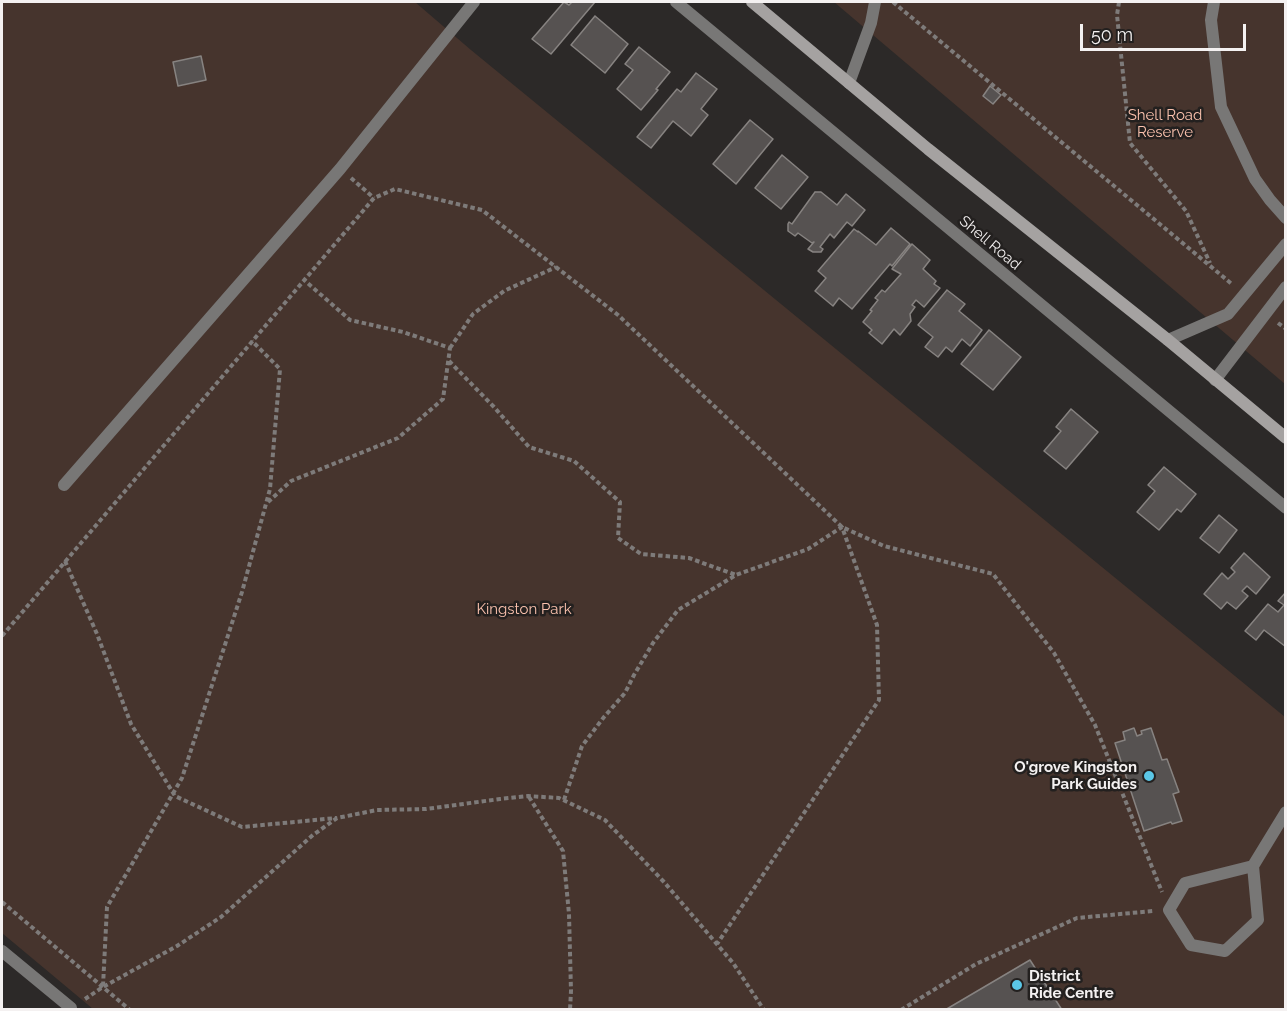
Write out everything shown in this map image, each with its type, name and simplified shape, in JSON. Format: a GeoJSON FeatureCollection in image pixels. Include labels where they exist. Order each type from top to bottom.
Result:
{"type":"FeatureCollection","features":[{"type":"Feature","properties":{"kind":"main road"},"geometry":{"type":"LineString","coordinates":[[752,2],[928,149],[1168,340],[1286,438]]}},
{"type":"Feature","properties":{"kind":"street"},"geometry":{"type":"LineString","coordinates":[[64,485],[340,169],[474,2]]}},
{"type":"Feature","properties":{"kind":"street","name":"Shell Road"},"geometry":{"type":"LineString","coordinates":[[676,2],[1286,508]]}},
{"type":"Feature","properties":{"kind":"street"},"geometry":{"type":"LineString","coordinates":[[849,83],[871,23],[875,2]]}},
{"type":"Feature","properties":{"kind":"street"},"geometry":{"type":"LineString","coordinates":[[1214,2],[1211,20],[1221,107],[1255,179],[1286,218]]}},
{"type":"Feature","properties":{"kind":"street"},"geometry":{"type":"LineString","coordinates":[[1168,340],[1228,314],[1286,244]]}},
{"type":"Feature","properties":{"kind":"street"},"geometry":{"type":"LineString","coordinates":[[1215,380],[1286,287]]}},
{"type":"Feature","properties":{"kind":"street"},"geometry":{"type":"LineString","coordinates":[[1253,866],[1185,883],[1169,910],[1191,945],[1225,951],[1258,920],[1253,866],[1286,812]]}},
{"type":"Feature","properties":{"kind":"street"},"geometry":{"type":"LineString","coordinates":[[2,951],[71,1008]]}},
{"type":"Feature","properties":{"kind":"path"},"geometry":{"type":"LineString","coordinates":[[893,2],[1245,295]]}},
{"type":"Feature","properties":{"kind":"path"},"geometry":{"type":"LineString","coordinates":[[1119,2],[1117,15],[1130,143],[1186,211],[1212,267]]}},
{"type":"Feature","properties":{"kind":"path"},"geometry":{"type":"LineString","coordinates":[[340,169],[374,198]]}},
{"type":"Feature","properties":{"kind":"path"},"geometry":{"type":"LineString","coordinates":[[2,636],[374,198],[395,189],[482,210],[618,315],[842,527],[884,546],[993,574],[1054,653],[1095,725],[1169,910],[1077,918],[976,964],[901,1010]]}},
{"type":"Feature","properties":{"kind":"path"},"geometry":{"type":"LineString","coordinates":[[266,504],[291,481],[398,438],[443,399],[450,348],[473,314],[504,291],[556,267]]}},
{"type":"Feature","properties":{"kind":"path"},"geometry":{"type":"LineString","coordinates":[[304,280],[350,320],[403,332],[450,348]]}},
{"type":"Feature","properties":{"kind":"path"},"geometry":{"type":"LineString","coordinates":[[1266,312],[1286,329]]}},
{"type":"Feature","properties":{"kind":"path"},"geometry":{"type":"LineString","coordinates":[[103,987],[107,908],[182,778],[242,591],[270,489],[280,369],[252,340]]}},
{"type":"Feature","properties":{"kind":"path"},"geometry":{"type":"LineString","coordinates":[[448,361],[494,407],[529,447],[574,462],[620,502],[618,538],[641,554],[689,558],[736,575]]}},
{"type":"Feature","properties":{"kind":"path"},"geometry":{"type":"LineString","coordinates":[[564,800],[582,746],[625,693],[653,644],[678,610],[736,575],[807,549],[842,527]]}},
{"type":"Feature","properties":{"kind":"path"},"geometry":{"type":"LineString","coordinates":[[717,944],[879,700],[877,625],[842,527]]}},
{"type":"Feature","properties":{"kind":"path"},"geometry":{"type":"LineString","coordinates":[[65,561],[97,634],[131,724],[175,796],[242,827],[337,818],[377,810],[426,809],[528,796],[559,798],[604,820],[664,882],[733,963],[764,1010]]}},
{"type":"Feature","properties":{"kind":"path"},"geometry":{"type":"LineString","coordinates":[[528,796],[563,851],[569,914],[570,1010]]}},
{"type":"Feature","properties":{"kind":"path"},"geometry":{"type":"LineString","coordinates":[[103,987],[177,946],[220,917],[313,835],[337,818]]}},
{"type":"Feature","properties":{"kind":"path"},"geometry":{"type":"LineString","coordinates":[[2,902],[130,1010]]}},
{"type":"Feature","properties":{"kind":"green space","name":"Kingston Park"},"geometry":{"type":"Polygon","coordinates":[[[2,2],[415,2],[1285,717],[1285,1009],[93,1009],[2,933],[2,2]]]}},
{"type":"Feature","properties":{"kind":"green space","name":"Shell Road Reserve"},"geometry":{"type":"Polygon","coordinates":[[[834,2],[1285,2],[1285,384],[834,2]]]}},
{"type":"Feature","properties":{"kind":"building"},"geometry":{"type":"Polygon","coordinates":[[[564,2],[569,5],[572,2],[595,2],[551,54],[532,39],[564,2]]]}},
{"type":"Feature","properties":{"kind":"building"},"geometry":{"type":"Polygon","coordinates":[[[595,16],[628,44],[605,73],[571,45],[595,16]]]}},
{"type":"Feature","properties":{"kind":"building"},"geometry":{"type":"Polygon","coordinates":[[[639,47],[670,72],[641,110],[617,89],[633,70],[625,64],[639,47]]]}},
{"type":"Feature","properties":{"kind":"building"},"geometry":{"type":"Polygon","coordinates":[[[201,56],[206,80],[178,86],[173,62],[201,56]]]}},
{"type":"Feature","properties":{"kind":"building"},"geometry":{"type":"Polygon","coordinates":[[[696,73],[717,89],[701,109],[708,115],[691,136],[673,121],[651,148],[637,137],[677,89],[681,92],[696,73]]]}},
{"type":"Feature","properties":{"kind":"building"},"geometry":{"type":"Polygon","coordinates":[[[990,86],[1001,95],[993,104],[983,96],[990,86]]]}},
{"type":"Feature","properties":{"kind":"building"},"geometry":{"type":"Polygon","coordinates":[[[750,120],[773,139],[736,184],[713,164],[750,120]]]}},
{"type":"Feature","properties":{"kind":"building"},"geometry":{"type":"Polygon","coordinates":[[[782,155],[808,177],[781,209],[755,188],[782,155]]]}},
{"type":"Feature","properties":{"kind":"building"},"geometry":{"type":"Polygon","coordinates":[[[815,192],[821,192],[837,205],[846,194],[865,210],[852,226],[847,222],[834,238],[830,234],[820,247],[823,249],[821,252],[808,249],[814,242],[812,243],[798,233],[795,236],[788,231],[789,222],[792,224],[815,192]]]}},
{"type":"Feature","properties":{"kind":"building"},"geometry":{"type":"Polygon","coordinates":[[[891,228],[910,244],[852,309],[839,298],[833,306],[815,291],[826,278],[818,271],[854,229],[876,245],[891,228]]]}},
{"type":"Feature","properties":{"kind":"building"},"geometry":{"type":"Polygon","coordinates":[[[912,244],[930,260],[923,269],[936,281],[934,284],[940,288],[924,307],[916,300],[912,305],[915,307],[910,314],[911,321],[900,335],[894,329],[882,344],[869,333],[872,330],[863,322],[878,300],[875,298],[882,290],[885,292],[901,274],[892,269],[912,244]]]}},
{"type":"Feature","properties":{"kind":"building"},"geometry":{"type":"Polygon","coordinates":[[[947,290],[965,304],[959,311],[982,330],[970,346],[962,339],[952,352],[946,347],[938,357],[925,347],[933,337],[918,325],[947,290]]]}},
{"type":"Feature","properties":{"kind":"building"},"geometry":{"type":"Polygon","coordinates":[[[989,330],[1021,357],[993,390],[961,364],[989,330]]]}},
{"type":"Feature","properties":{"kind":"building"},"geometry":{"type":"Polygon","coordinates":[[[1071,409],[1098,432],[1066,469],[1044,451],[1061,431],[1056,427],[1071,409]]]}},
{"type":"Feature","properties":{"kind":"building"},"geometry":{"type":"Polygon","coordinates":[[[1164,467],[1196,494],[1181,512],[1177,509],[1159,530],[1137,512],[1155,491],[1148,485],[1164,467]]]}},
{"type":"Feature","properties":{"kind":"building"},"geometry":{"type":"Polygon","coordinates":[[[1219,515],[1237,530],[1219,553],[1200,538],[1219,515]]]}},
{"type":"Feature","properties":{"kind":"building"},"geometry":{"type":"Polygon","coordinates":[[[1244,553],[1270,577],[1256,594],[1247,586],[1242,591],[1248,596],[1236,609],[1227,602],[1221,609],[1204,594],[1222,573],[1228,579],[1235,572],[1231,568],[1244,553]]]}},
{"type":"Feature","properties":{"kind":"building"},"geometry":{"type":"Polygon","coordinates":[[[1286,592],[1286,647],[1264,630],[1256,640],[1245,631],[1268,604],[1278,612],[1284,605],[1278,601],[1286,592]]]}},
{"type":"Feature","properties":{"kind":"building","name":"O'grove Kingston Park Guides"},"geometry":{"type":"Polygon","coordinates":[[[1134,728],[1137,736],[1142,734],[1141,731],[1151,728],[1162,760],[1167,759],[1179,792],[1173,794],[1182,821],[1172,824],[1171,822],[1144,831],[1115,743],[1125,740],[1123,732],[1134,728]]]}},
{"type":"Feature","properties":{"kind":"building","name":"District Ride Centre"},"geometry":{"type":"Polygon","coordinates":[[[1030,960],[1062,1010],[945,1010],[1030,960]]]}},
{"type":"Feature","properties":{"kind":"place","name":"O'grove Kingston Park Guides"},"geometry":{"type":"Point","coordinates":[1149,776]}},
{"type":"Feature","properties":{"kind":"place","name":"District Ride Centre"},"geometry":{"type":"Point","coordinates":[1017,985]}}]}
